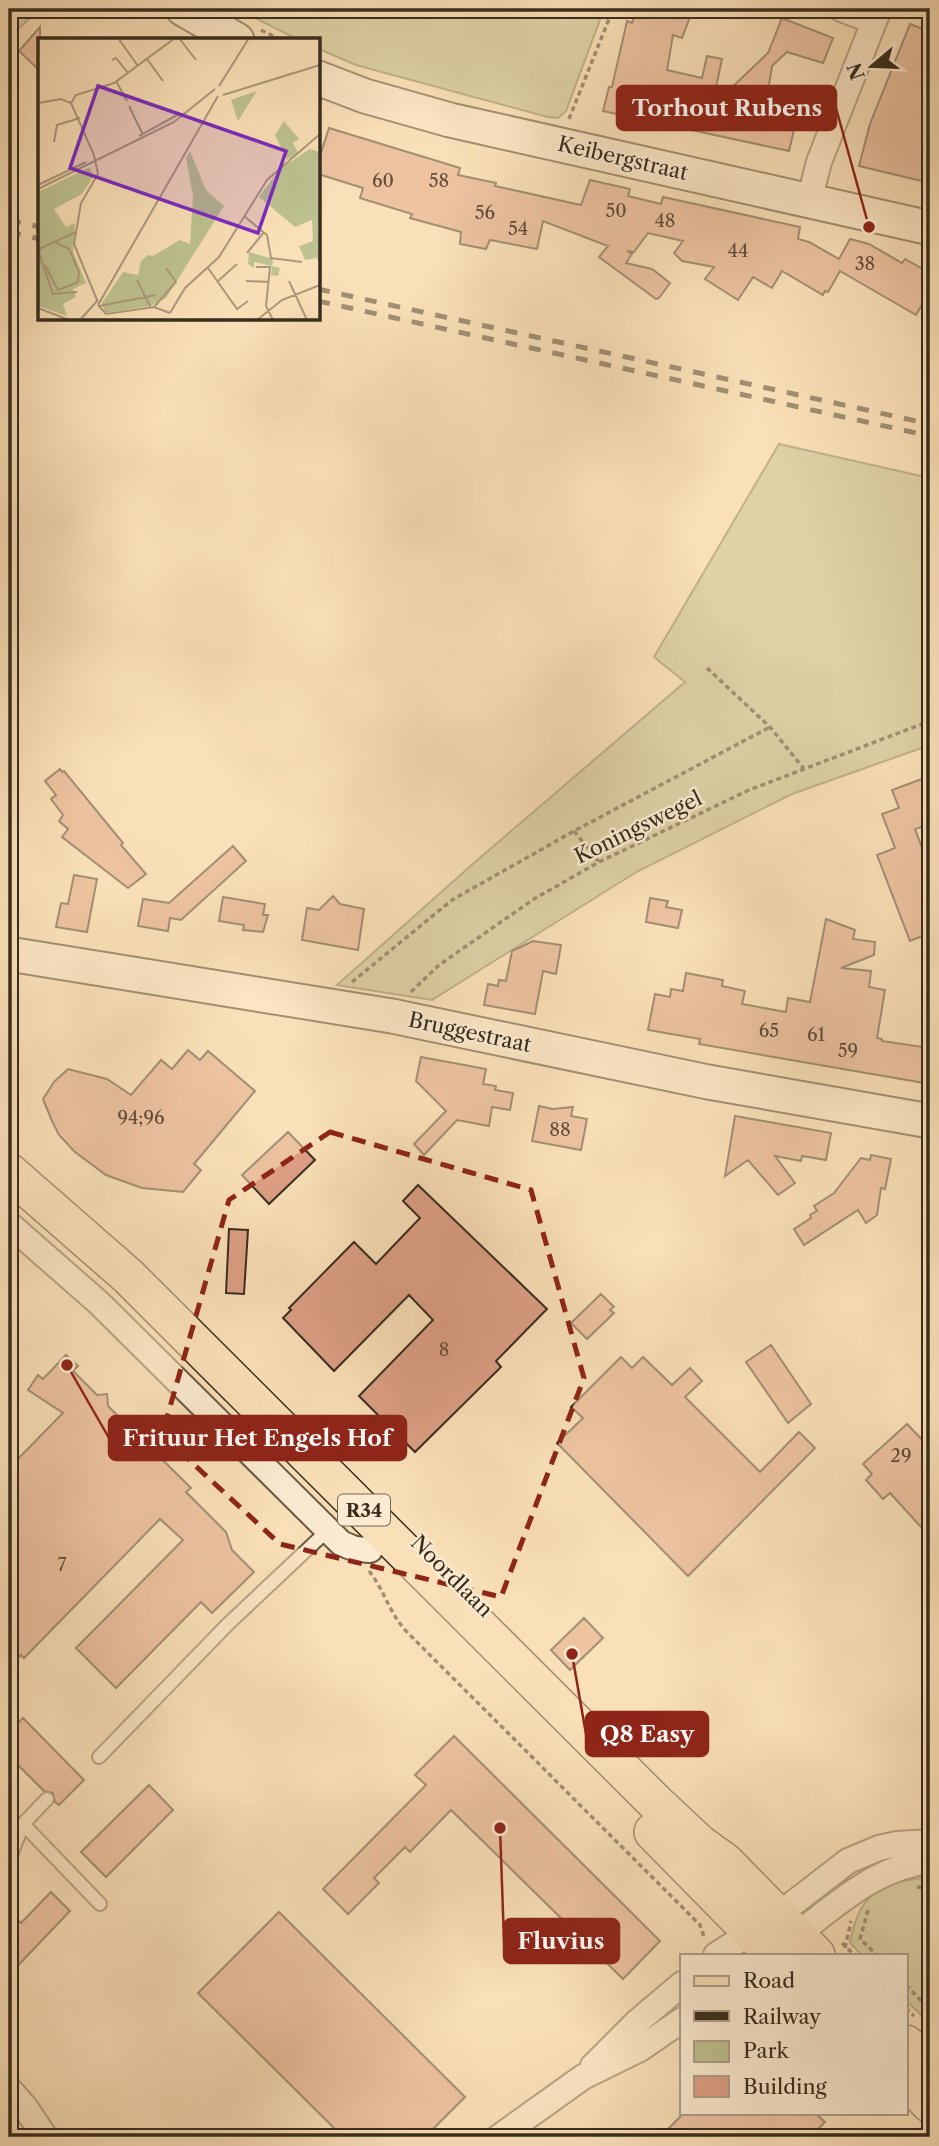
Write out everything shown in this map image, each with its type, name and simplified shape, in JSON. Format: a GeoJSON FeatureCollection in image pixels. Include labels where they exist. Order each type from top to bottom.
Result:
{"type":"FeatureCollection","features":[{"type":"Feature","properties":{"kind":"main road","name":"Noordlaan"},"geometry":{"type":"LineString","coordinates":[[9,1172],[148,1295],[654,1801],[686,1832],[734,1870],[788,1943]]}},
{"type":"Feature","properties":{"kind":"main road","name":"Noordlaan"},"geometry":{"type":"LineString","coordinates":[[9,1203],[112,1293],[362,1549],[788,1943]]}},
{"type":"Feature","properties":{"kind":"main road"},"geometry":{"type":"LineString","coordinates":[[908,2046],[930,2069]]}},
{"type":"Feature","properties":{"kind":"main road"},"geometry":{"type":"LineString","coordinates":[[908,2081],[930,2104]]}},
{"type":"Feature","properties":{"kind":"street"},"geometry":{"type":"LineString","coordinates":[[183,9],[234,38]]}},
{"type":"Feature","properties":{"kind":"street"},"geometry":{"type":"LineString","coordinates":[[809,201],[819,162],[876,15],[841,9]]}},
{"type":"Feature","properties":{"kind":"street","name":"Keibergstraat"},"geometry":{"type":"LineString","coordinates":[[320,79],[365,96],[450,120],[930,228]]}},
{"type":"Feature","properties":{"kind":"street","name":"Bruggestraat"},"geometry":{"type":"LineString","coordinates":[[9,954],[392,1016],[708,1082],[930,1121]]}},
{"type":"Feature","properties":{"kind":"street","name":"Noordlaan"},"geometry":{"type":"LineString","coordinates":[[9,1224],[115,1318],[341,1543],[362,1549]]}},
{"type":"Feature","properties":{"kind":"street"},"geometry":{"type":"LineString","coordinates":[[788,1943],[848,1861],[897,1844],[930,1842]]}},
{"type":"Feature","properties":{"kind":"street"},"geometry":{"type":"LineString","coordinates":[[722,1954],[788,1943],[867,1882],[891,1870],[930,1861]]}},
{"type":"Feature","properties":{"kind":"street"},"geometry":{"type":"LineString","coordinates":[[583,2077],[637,2022],[680,1986]]}},
{"type":"Feature","properties":{"kind":"street"},"geometry":{"type":"LineString","coordinates":[[499,2137],[583,2077],[640,2049],[680,2021]]}},
{"type":"Feature","properties":{"kind":"street"},"geometry":{"type":"LineString","coordinates":[[9,2089],[45,2137]]}},
{"type":"Feature","properties":{"kind":"street"},"geometry":{"type":"LineString","coordinates":[[908,2103],[930,2125]]}},
{"type":"Feature","properties":{"kind":"lane"},"geometry":{"type":"LineString","coordinates":[[99,1757],[228,1624],[328,1530]]}},
{"type":"Feature","properties":{"kind":"lane"},"geometry":{"type":"LineString","coordinates":[[9,1860],[23,1824],[47,1799]]}},
{"type":"Feature","properties":{"kind":"lane"},"geometry":{"type":"LineString","coordinates":[[23,1824],[100,1904]]}},
{"type":"Feature","properties":{"kind":"path"},"geometry":{"type":"LineString","coordinates":[[566,125],[613,9]]}},
{"type":"Feature","properties":{"kind":"path"},"geometry":{"type":"LineString","coordinates":[[708,668],[770,727],[804,769]]}},
{"type":"Feature","properties":{"kind":"path","name":"Koningswegel"},"geometry":{"type":"LineString","coordinates":[[392,1016],[414,989],[439,965],[534,899],[599,862],[749,790],[930,721]]}},
{"type":"Feature","properties":{"kind":"path"},"geometry":{"type":"LineString","coordinates":[[323,1005],[453,900],[573,831],[770,727]]}},
{"type":"Feature","properties":{"kind":"path"},"geometry":{"type":"LineString","coordinates":[[573,831],[599,862]]}},
{"type":"Feature","properties":{"kind":"path"},"geometry":{"type":"LineString","coordinates":[[362,1549],[394,1619],[700,1925],[701,1931]]}},
{"type":"Feature","properties":{"kind":"path"},"geometry":{"type":"LineString","coordinates":[[912,1887],[930,1888]]}},
{"type":"Feature","properties":{"kind":"path"},"geometry":{"type":"LineString","coordinates":[[872,1905],[868,1910],[860,1939],[876,1954]]}},
{"type":"Feature","properties":{"kind":"path"},"geometry":{"type":"LineString","coordinates":[[788,1943],[848,1954]]}},
{"type":"Feature","properties":{"kind":"path"},"geometry":{"type":"LineString","coordinates":[[908,1987],[930,2010]]}},
{"type":"Feature","properties":{"kind":"highlighted area"},"geometry":{"type":"Polygon","coordinates":[[[330,1132],[531,1190],[584,1378],[501,1597],[280,1544],[162,1435],[229,1200],[330,1132]]]}},
{"type":"Feature","properties":{"kind":"green space"},"geometry":{"type":"Polygon","coordinates":[[[9,9],[39,9],[9,38],[9,9]]]}},
{"type":"Feature","properties":{"kind":"green space"},"geometry":{"type":"Polygon","coordinates":[[[237,9],[604,9],[566,111],[558,118],[356,65],[320,49],[320,38],[295,38],[237,9]]]}},
{"type":"Feature","properties":{"kind":"green space"},"geometry":{"type":"Polygon","coordinates":[[[779,444],[930,478],[930,745],[792,794],[638,871],[432,1000],[337,985],[475,862],[685,682],[654,657],[779,444]]]}},
{"type":"Feature","properties":{"kind":"green space"},"geometry":{"type":"Polygon","coordinates":[[[930,1877],[930,2024],[908,2002],[908,1954],[861,1954],[850,1943],[854,1925],[866,1901],[886,1887],[930,1877]]]}},
{"type":"Feature","properties":{"kind":"building"},"geometry":{"type":"Polygon","coordinates":[[[637,9],[693,9],[682,38],[673,35],[667,70],[702,78],[707,56],[722,59],[712,106],[768,53],[782,18],[833,38],[823,63],[787,52],[772,66],[765,109],[797,117],[789,151],[603,111],[609,87],[612,87],[627,21],[632,23],[637,9]]]}},
{"type":"Feature","properties":{"kind":"building"},"geometry":{"type":"Polygon","coordinates":[[[910,24],[930,32],[930,65],[923,82],[930,85],[930,183],[859,166],[870,124],[910,24]]]}},
{"type":"Feature","properties":{"kind":"building"},"geometry":{"type":"Polygon","coordinates":[[[40,27],[38,69],[19,51],[40,27]]]}},
{"type":"Feature","properties":{"kind":"building"},"geometry":{"type":"Polygon","coordinates":[[[329,128],[460,168],[458,175],[581,205],[590,180],[630,189],[628,196],[661,204],[663,197],[800,227],[798,239],[809,242],[839,259],[850,239],[869,244],[902,263],[905,259],[930,273],[930,291],[916,315],[840,271],[828,292],[825,291],[823,295],[782,271],[772,288],[753,277],[738,300],[705,279],[714,267],[682,261],[674,253],[683,241],[648,233],[634,252],[627,251],[632,254],[626,263],[652,269],[670,283],[656,299],[599,257],[608,246],[543,221],[537,249],[490,240],[486,249],[460,244],[461,232],[410,218],[412,214],[360,198],[363,188],[320,175],[320,156],[329,128]]]}},
{"type":"Feature","properties":{"kind":"building"},"geometry":{"type":"Polygon","coordinates":[[[60,769],[146,874],[128,888],[62,837],[68,829],[59,821],[63,815],[51,799],[56,795],[45,781],[60,769]]]}},
{"type":"Feature","properties":{"kind":"building"},"geometry":{"type":"Polygon","coordinates":[[[930,776],[930,824],[915,829],[930,869],[930,933],[910,941],[877,855],[895,848],[882,814],[899,808],[892,790],[930,776]]]}},
{"type":"Feature","properties":{"kind":"building"},"geometry":{"type":"Polygon","coordinates":[[[233,846],[246,861],[181,920],[170,918],[168,931],[138,926],[143,899],[169,903],[233,846]]]}},
{"type":"Feature","properties":{"kind":"building"},"geometry":{"type":"Polygon","coordinates":[[[74,875],[97,879],[87,932],[56,927],[61,903],[68,904],[74,875]]]}},
{"type":"Feature","properties":{"kind":"building"},"geometry":{"type":"Polygon","coordinates":[[[333,896],[340,904],[364,909],[358,950],[302,940],[307,908],[319,910],[333,896]]]}},
{"type":"Feature","properties":{"kind":"building"},"geometry":{"type":"Polygon","coordinates":[[[223,897],[265,904],[263,915],[268,915],[263,932],[243,930],[244,925],[219,921],[223,897]]]}},
{"type":"Feature","properties":{"kind":"building"},"geometry":{"type":"Polygon","coordinates":[[[650,898],[668,901],[666,907],[682,910],[678,928],[646,922],[650,898]]]}},
{"type":"Feature","properties":{"kind":"building"},"geometry":{"type":"Polygon","coordinates":[[[826,919],[855,930],[853,939],[875,942],[874,955],[841,968],[871,971],[869,987],[885,990],[877,1038],[930,1048],[930,1084],[699,1044],[700,1039],[648,1030],[655,994],[670,997],[671,989],[683,991],[686,973],[723,980],[722,986],[745,991],[742,1004],[786,1012],[788,998],[810,1002],[826,919]]]}},
{"type":"Feature","properties":{"kind":"building"},"geometry":{"type":"Polygon","coordinates":[[[533,941],[561,945],[556,974],[543,971],[535,1014],[484,1005],[488,984],[498,986],[499,980],[506,981],[512,951],[533,941]]]}},
{"type":"Feature","properties":{"kind":"building"},"geometry":{"type":"Polygon","coordinates":[[[188,1050],[200,1060],[208,1051],[255,1091],[194,1164],[201,1170],[183,1192],[142,1188],[106,1175],[75,1152],[59,1135],[43,1099],[54,1082],[68,1069],[107,1079],[131,1095],[161,1060],[172,1069],[188,1050]]]}},
{"type":"Feature","properties":{"kind":"building"},"geometry":{"type":"Polygon","coordinates":[[[421,1057],[486,1069],[483,1084],[496,1086],[495,1090],[513,1093],[510,1110],[492,1107],[489,1126],[457,1120],[424,1155],[414,1144],[446,1111],[416,1081],[421,1057]]]}},
{"type":"Feature","properties":{"kind":"building"},"geometry":{"type":"Polygon","coordinates":[[[539,1106],[553,1109],[573,1107],[571,1116],[587,1119],[581,1150],[532,1141],[539,1106]]]}},
{"type":"Feature","properties":{"kind":"building"},"geometry":{"type":"Polygon","coordinates":[[[735,1116],[831,1133],[826,1160],[802,1156],[801,1161],[775,1156],[795,1183],[778,1195],[748,1160],[725,1176],[735,1116]]]}},
{"type":"Feature","properties":{"kind":"building"},"geometry":{"type":"Polygon","coordinates":[[[288,1132],[315,1160],[269,1204],[242,1175],[288,1132]]]}},
{"type":"Feature","properties":{"kind":"building"},"geometry":{"type":"Polygon","coordinates":[[[871,1155],[891,1159],[885,1189],[881,1188],[877,1215],[866,1223],[858,1210],[804,1245],[794,1229],[811,1218],[810,1215],[817,1211],[814,1206],[834,1193],[861,1158],[870,1160],[871,1155]]]}},
{"type":"Feature","properties":{"kind":"building"},"geometry":{"type":"Polygon","coordinates":[[[418,1185],[547,1309],[496,1361],[501,1367],[415,1452],[359,1396],[433,1320],[409,1295],[334,1371],[283,1318],[291,1310],[289,1308],[354,1242],[376,1264],[420,1218],[403,1201],[418,1185]]]}},
{"type":"Feature","properties":{"kind":"building"},"geometry":{"type":"Polygon","coordinates":[[[229,1229],[248,1230],[244,1294],[226,1293],[229,1229]]]}},
{"type":"Feature","properties":{"kind":"building"},"geometry":{"type":"Polygon","coordinates":[[[601,1294],[614,1307],[610,1310],[614,1313],[587,1339],[571,1323],[601,1294]]]}},
{"type":"Feature","properties":{"kind":"building"},"geometry":{"type":"Polygon","coordinates":[[[771,1345],[811,1404],[788,1423],[746,1362],[771,1345]]]}},
{"type":"Feature","properties":{"kind":"building"},"geometry":{"type":"Polygon","coordinates":[[[66,1355],[78,1366],[73,1371],[97,1395],[107,1394],[108,1406],[191,1488],[186,1492],[226,1532],[232,1550],[254,1572],[212,1613],[201,1602],[116,1688],[76,1648],[183,1540],[160,1519],[24,1658],[21,1655],[9,1668],[9,1468],[63,1413],[28,1390],[38,1375],[43,1379],[66,1355]]]}},
{"type":"Feature","properties":{"kind":"building"},"geometry":{"type":"Polygon","coordinates":[[[621,1357],[632,1368],[643,1357],[672,1385],[690,1368],[702,1381],[685,1397],[760,1472],[799,1432],[815,1448],[688,1576],[557,1443],[583,1418],[571,1407],[621,1357]]]}},
{"type":"Feature","properties":{"kind":"building"},"geometry":{"type":"Polygon","coordinates":[[[907,1424],[930,1448],[930,1537],[890,1493],[883,1499],[866,1480],[872,1474],[863,1464],[907,1424]]]}},
{"type":"Feature","properties":{"kind":"building"},"geometry":{"type":"Polygon","coordinates":[[[584,1618],[603,1638],[570,1670],[551,1650],[584,1618]]]}},
{"type":"Feature","properties":{"kind":"building"},"geometry":{"type":"Polygon","coordinates":[[[23,1718],[84,1780],[59,1805],[55,1802],[53,1793],[44,1791],[9,1756],[9,1732],[23,1718]]]}},
{"type":"Feature","properties":{"kind":"building"},"geometry":{"type":"Polygon","coordinates":[[[454,1736],[660,1941],[623,1979],[451,1810],[410,1852],[405,1847],[374,1878],[379,1883],[348,1914],[323,1889],[426,1785],[415,1775],[454,1736]]]}},
{"type":"Feature","properties":{"kind":"building"},"geometry":{"type":"Polygon","coordinates":[[[149,1785],[173,1810],[106,1877],[81,1852],[149,1785]]]}},
{"type":"Feature","properties":{"kind":"building"},"geometry":{"type":"Polygon","coordinates":[[[51,1892],[70,1911],[9,1975],[9,1911],[21,1923],[51,1892]]]}},
{"type":"Feature","properties":{"kind":"building"},"geometry":{"type":"Polygon","coordinates":[[[279,1912],[465,2097],[425,2137],[343,2137],[198,1993],[279,1912]]]}},
{"type":"Feature","properties":{"kind":"building"},"geometry":{"type":"Polygon","coordinates":[[[683,2114],[816,2114],[825,2122],[810,2137],[660,2137],[683,2114]]]}},
{"type":"Feature","properties":{"kind":"railway"},"geometry":{"type":"LineString","coordinates":[[9,220],[38,227]]}},
{"type":"Feature","properties":{"kind":"railway"},"geometry":{"type":"LineString","coordinates":[[9,232],[38,239]]}},
{"type":"Feature","properties":{"kind":"railway"},"geometry":{"type":"LineString","coordinates":[[320,289],[930,424]]}},
{"type":"Feature","properties":{"kind":"railway"},"geometry":{"type":"LineString","coordinates":[[320,301],[930,436]]}},
{"type":"Feature","properties":{"kind":"place","name":"Torhout Rubens"},"geometry":{"type":"Point","coordinates":[869,227]}},
{"type":"Feature","properties":{"kind":"place","name":"Frituur Het Engels Hof"},"geometry":{"type":"Point","coordinates":[67,1365]}},
{"type":"Feature","properties":{"kind":"place","name":"Q8 Easy"},"geometry":{"type":"Point","coordinates":[572,1654]}},
{"type":"Feature","properties":{"kind":"place","name":"Fluvius"},"geometry":{"type":"Point","coordinates":[500,1828]}}]}
